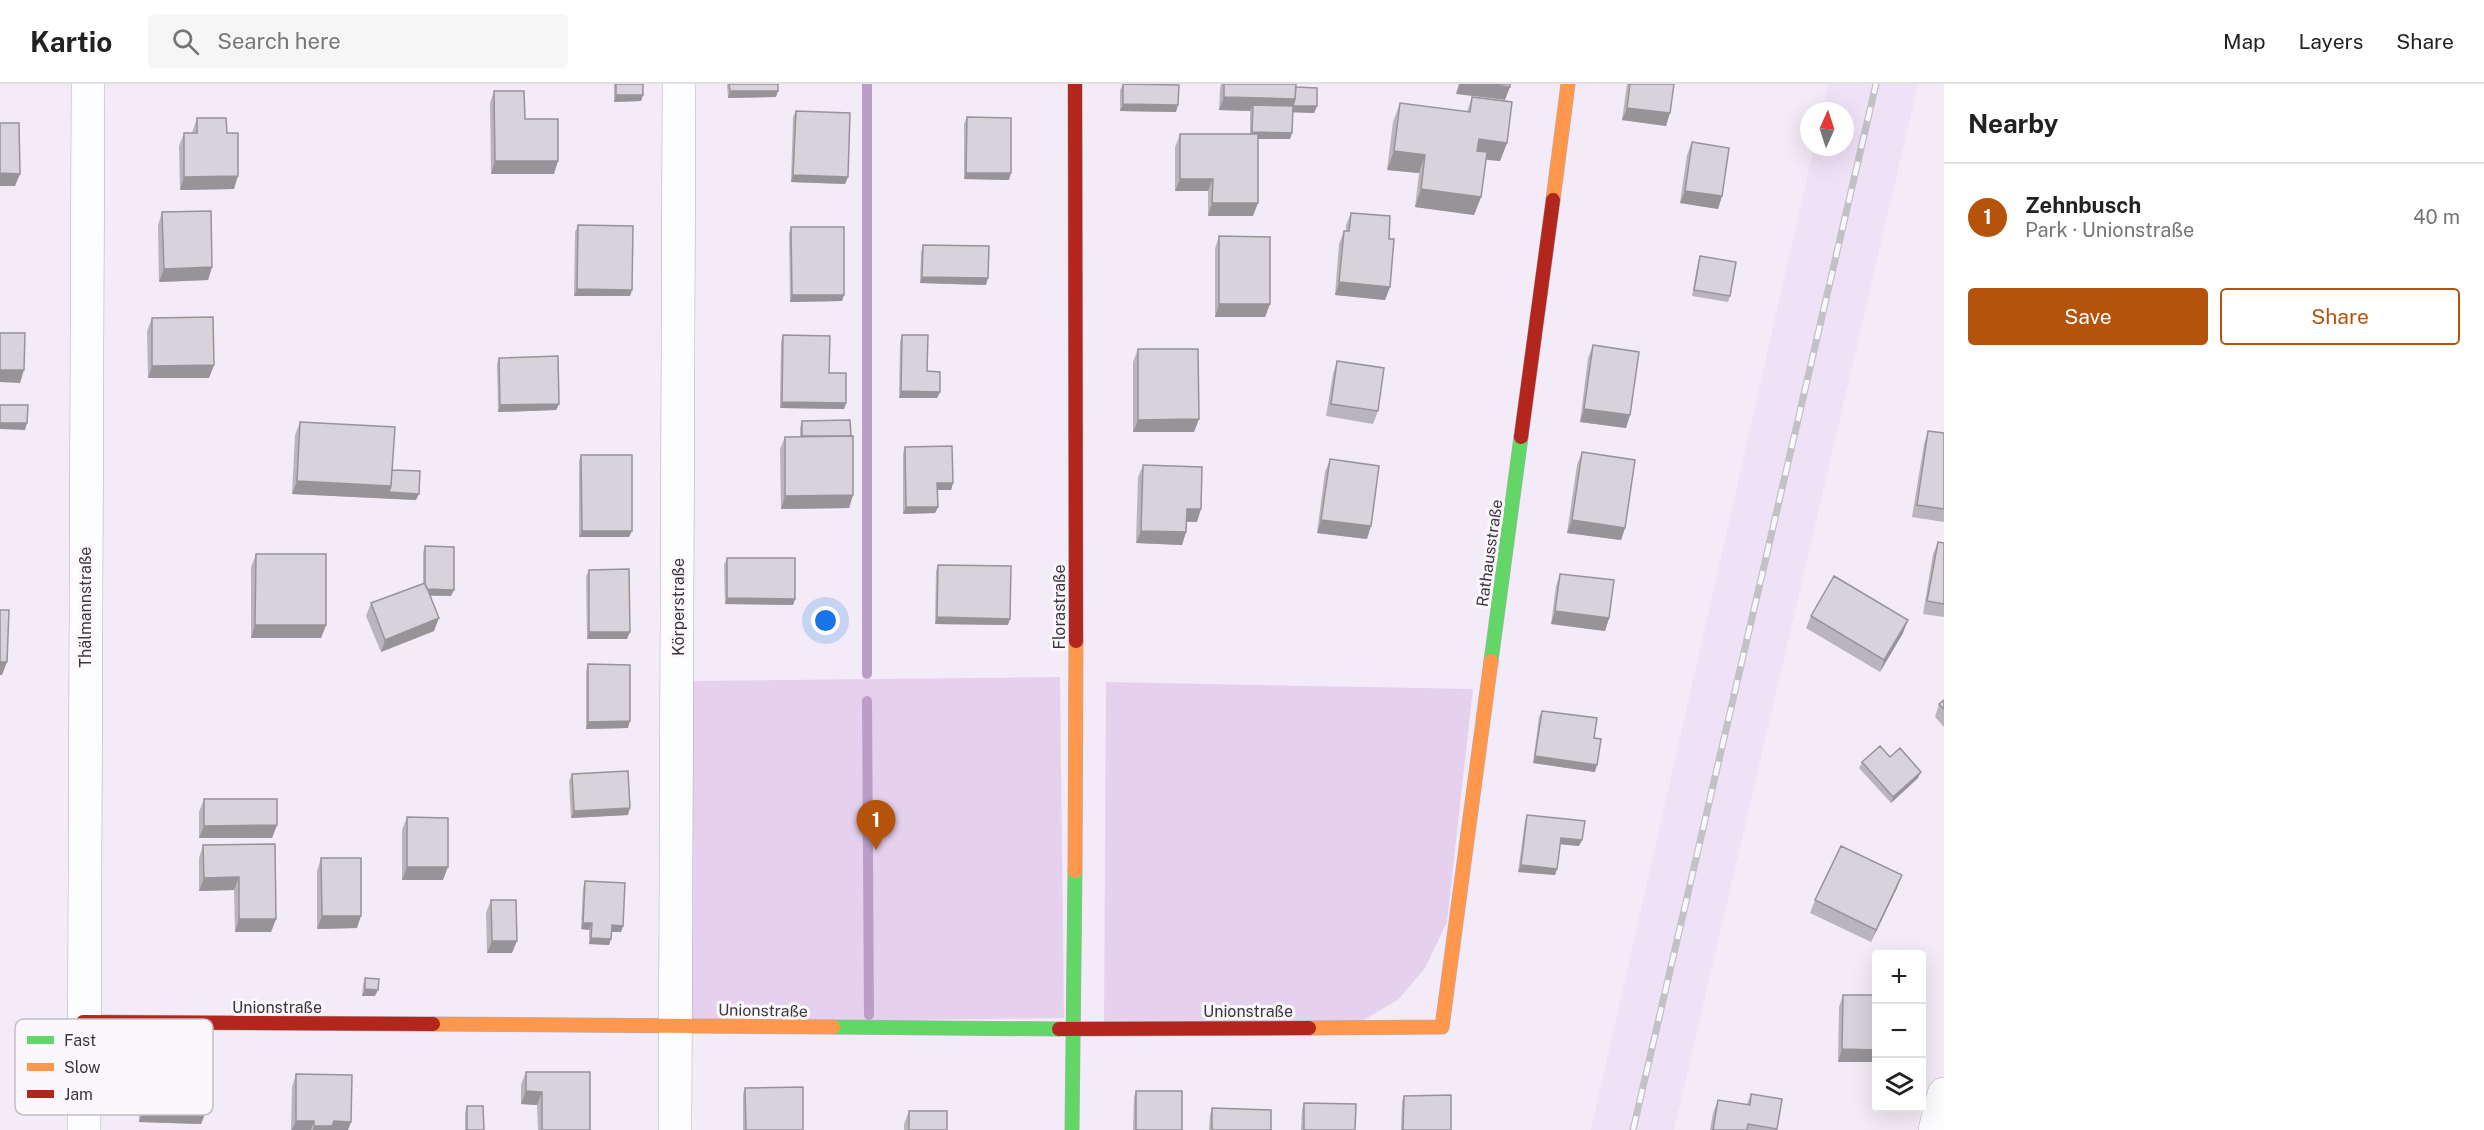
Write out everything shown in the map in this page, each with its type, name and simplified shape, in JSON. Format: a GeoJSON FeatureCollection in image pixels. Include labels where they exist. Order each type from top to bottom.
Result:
{"type":"FeatureCollection","features":[{"type":"Feature","properties":{"kind":"street","name":"Thälmannstraße"},"geometry":{"type":"LineString","coordinates":[[83,1019],[88,84]]}},
{"type":"Feature","properties":{"kind":"street","name":"Körperstraße"},"geometry":{"type":"LineString","coordinates":[[675,1130],[679,84]]}},
{"type":"Feature","properties":{"kind":"street","name":"Florastraße"},"geometry":{"type":"LineString","coordinates":[[1072,1130],[1076,807],[1075,84]]}},
{"type":"Feature","properties":{"kind":"street","name":"Rathausstraße"},"geometry":{"type":"LineString","coordinates":[[1442,1027],[1568,84]]}},
{"type":"Feature","properties":{"kind":"street","name":"Unionstraße"},"geometry":{"type":"LineString","coordinates":[[213,1023],[1072,1029],[1442,1027]]}},
{"type":"Feature","properties":{"kind":"street"},"geometry":{"type":"LineString","coordinates":[[1935,1130],[1944,1094]]}},
{"type":"Feature","properties":{"kind":"street","name":"Thälmannstraße"},"geometry":{"type":"LineString","coordinates":[[84,1115],[84,1130]]}},
{"type":"Feature","properties":{"kind":"shaded area"},"geometry":{"type":"Polygon","coordinates":[[[1828,84],[1918,84],[1674,1130],[1591,1130],[1812,156],[1854,156],[1854,102],[1824,102],[1828,84]]]}},
{"type":"Feature","properties":{"kind":"shaded area"},"geometry":{"type":"Polygon","coordinates":[[[1060,677],[1064,1018],[692,1023],[688,681],[1060,677]]]}},
{"type":"Feature","properties":{"kind":"shaded area"},"geometry":{"type":"Polygon","coordinates":[[[1106,682],[1473,689],[1447,922],[1425,968],[1399,999],[1352,1027],[1104,1024],[1106,682]]]}},
{"type":"Feature","properties":{"kind":"building"},"geometry":{"type":"Polygon","coordinates":[[[616,84],[643,84],[643,95],[616,95],[616,84]]]}},
{"type":"Feature","properties":{"kind":"building"},"geometry":{"type":"Polygon","coordinates":[[[729,84],[778,84],[778,91],[730,91],[729,84]]]}},
{"type":"Feature","properties":{"kind":"building"},"geometry":{"type":"Polygon","coordinates":[[[1123,84],[1179,85],[1178,105],[1123,104],[1123,84]]]}},
{"type":"Feature","properties":{"kind":"building"},"geometry":{"type":"Polygon","coordinates":[[[1224,84],[1296,84],[1295,99],[1224,97],[1224,84]]]}},
{"type":"Feature","properties":{"kind":"building"},"geometry":{"type":"Polygon","coordinates":[[[1486,84],[1510,84],[1510,87],[1486,84]]]}},
{"type":"Feature","properties":{"kind":"building"},"geometry":{"type":"Polygon","coordinates":[[[1630,84],[1674,84],[1670,113],[1627,108],[1630,84]]]}},
{"type":"Feature","properties":{"kind":"building"},"geometry":{"type":"Polygon","coordinates":[[[1296,87],[1317,88],[1317,106],[1293,106],[1296,87]]]}},
{"type":"Feature","properties":{"kind":"building"},"geometry":{"type":"Polygon","coordinates":[[[494,91],[524,91],[525,119],[558,119],[558,161],[495,161],[494,91]]]}},
{"type":"Feature","properties":{"kind":"building"},"geometry":{"type":"Polygon","coordinates":[[[1472,97],[1512,102],[1507,143],[1479,139],[1477,151],[1487,152],[1481,197],[1421,189],[1425,155],[1394,151],[1400,103],[1470,112],[1472,97]]]}},
{"type":"Feature","properties":{"kind":"building"},"geometry":{"type":"Polygon","coordinates":[[[1253,105],[1293,106],[1292,133],[1252,132],[1253,105]]]}},
{"type":"Feature","properties":{"kind":"building"},"geometry":{"type":"Polygon","coordinates":[[[796,111],[850,113],[848,177],[793,175],[796,111]]]}},
{"type":"Feature","properties":{"kind":"building"},"geometry":{"type":"Polygon","coordinates":[[[967,117],[1011,118],[1011,173],[966,173],[967,117]]]}},
{"type":"Feature","properties":{"kind":"building"},"geometry":{"type":"Polygon","coordinates":[[[197,118],[226,118],[227,133],[238,133],[238,176],[184,177],[184,133],[197,133],[197,118]]]}},
{"type":"Feature","properties":{"kind":"building"},"geometry":{"type":"Polygon","coordinates":[[[0,123],[19,123],[20,174],[0,173],[0,123]]]}},
{"type":"Feature","properties":{"kind":"building"},"geometry":{"type":"Polygon","coordinates":[[[1180,134],[1258,134],[1258,203],[1212,203],[1213,179],[1180,179],[1180,134]]]}},
{"type":"Feature","properties":{"kind":"building"},"geometry":{"type":"Polygon","coordinates":[[[1692,142],[1729,148],[1722,196],[1685,191],[1692,142]]]}},
{"type":"Feature","properties":{"kind":"building"},"geometry":{"type":"Polygon","coordinates":[[[211,211],[212,267],[164,269],[162,212],[211,211]]]}},
{"type":"Feature","properties":{"kind":"building"},"geometry":{"type":"Polygon","coordinates":[[[1351,213],[1390,216],[1389,239],[1394,239],[1390,287],[1339,282],[1344,231],[1349,231],[1351,213]]]}},
{"type":"Feature","properties":{"kind":"building"},"geometry":{"type":"Polygon","coordinates":[[[578,225],[633,226],[632,290],[577,289],[578,225]]]}},
{"type":"Feature","properties":{"kind":"building"},"geometry":{"type":"Polygon","coordinates":[[[791,227],[844,227],[844,295],[792,295],[791,227]]]}},
{"type":"Feature","properties":{"kind":"building"},"geometry":{"type":"Polygon","coordinates":[[[1219,236],[1270,237],[1270,304],[1219,304],[1219,236]]]}},
{"type":"Feature","properties":{"kind":"building"},"geometry":{"type":"Polygon","coordinates":[[[923,245],[989,246],[988,278],[922,277],[923,245]]]}},
{"type":"Feature","properties":{"kind":"building"},"geometry":{"type":"Polygon","coordinates":[[[1700,256],[1736,262],[1730,296],[1694,290],[1700,256]]]}},
{"type":"Feature","properties":{"kind":"building"},"geometry":{"type":"Polygon","coordinates":[[[213,317],[214,365],[152,366],[152,318],[213,317]]]}},
{"type":"Feature","properties":{"kind":"building"},"geometry":{"type":"Polygon","coordinates":[[[0,333],[25,333],[24,370],[0,370],[0,333]]]}},
{"type":"Feature","properties":{"kind":"building"},"geometry":{"type":"Polygon","coordinates":[[[783,335],[830,336],[829,373],[846,373],[846,403],[782,402],[783,335]]]}},
{"type":"Feature","properties":{"kind":"building"},"geometry":{"type":"Polygon","coordinates":[[[902,335],[928,335],[927,371],[940,372],[940,392],[901,391],[902,335]]]}},
{"type":"Feature","properties":{"kind":"building"},"geometry":{"type":"Polygon","coordinates":[[[1593,345],[1639,352],[1630,415],[1584,409],[1593,345]]]}},
{"type":"Feature","properties":{"kind":"building"},"geometry":{"type":"Polygon","coordinates":[[[1138,349],[1198,349],[1199,419],[1138,420],[1138,349]]]}},
{"type":"Feature","properties":{"kind":"building"},"geometry":{"type":"Polygon","coordinates":[[[558,356],[559,404],[500,405],[499,358],[558,356]]]}},
{"type":"Feature","properties":{"kind":"building"},"geometry":{"type":"Polygon","coordinates":[[[1337,361],[1384,368],[1378,411],[1331,404],[1337,361]]]}},
{"type":"Feature","properties":{"kind":"building"},"geometry":{"type":"Polygon","coordinates":[[[0,405],[28,405],[27,423],[0,423],[0,405]]]}},
{"type":"Feature","properties":{"kind":"building"},"geometry":{"type":"Polygon","coordinates":[[[850,420],[851,436],[802,436],[802,421],[850,420]]]}},
{"type":"Feature","properties":{"kind":"building"},"geometry":{"type":"Polygon","coordinates":[[[300,422],[395,427],[391,486],[297,481],[300,422]]]}},
{"type":"Feature","properties":{"kind":"building"},"geometry":{"type":"Polygon","coordinates":[[[1928,431],[1944,433],[1944,509],[1917,505],[1928,431]]]}},
{"type":"Feature","properties":{"kind":"building"},"geometry":{"type":"Polygon","coordinates":[[[853,436],[853,495],[785,496],[785,437],[853,436]]]}},
{"type":"Feature","properties":{"kind":"building"},"geometry":{"type":"Polygon","coordinates":[[[952,446],[953,483],[937,483],[938,507],[906,507],[905,447],[952,446]]]}},
{"type":"Feature","properties":{"kind":"building"},"geometry":{"type":"Polygon","coordinates":[[[1582,452],[1635,460],[1625,528],[1572,520],[1582,452]]]}},
{"type":"Feature","properties":{"kind":"building"},"geometry":{"type":"Polygon","coordinates":[[[581,455],[632,455],[632,531],[582,531],[581,455]]]}},
{"type":"Feature","properties":{"kind":"building"},"geometry":{"type":"Polygon","coordinates":[[[1330,459],[1379,466],[1371,526],[1321,520],[1330,459]]]}},
{"type":"Feature","properties":{"kind":"building"},"geometry":{"type":"Polygon","coordinates":[[[1143,465],[1202,467],[1201,509],[1187,509],[1186,532],[1141,531],[1143,465]]]}},
{"type":"Feature","properties":{"kind":"building"},"geometry":{"type":"Polygon","coordinates":[[[392,470],[420,471],[419,494],[389,492],[392,470]]]}},
{"type":"Feature","properties":{"kind":"building"},"geometry":{"type":"Polygon","coordinates":[[[1938,542],[1944,543],[1944,604],[1927,601],[1938,542]]]}},
{"type":"Feature","properties":{"kind":"building"},"geometry":{"type":"Polygon","coordinates":[[[425,546],[454,547],[454,590],[427,589],[425,546]]]}},
{"type":"Feature","properties":{"kind":"building"},"geometry":{"type":"Polygon","coordinates":[[[256,554],[326,554],[326,625],[255,625],[256,554]]]}},
{"type":"Feature","properties":{"kind":"building"},"geometry":{"type":"Polygon","coordinates":[[[727,558],[795,558],[795,599],[727,598],[727,558]]]}},
{"type":"Feature","properties":{"kind":"building"},"geometry":{"type":"Polygon","coordinates":[[[938,565],[1011,566],[1010,619],[937,617],[938,565]]]}},
{"type":"Feature","properties":{"kind":"building"},"geometry":{"type":"Polygon","coordinates":[[[629,569],[630,632],[589,632],[589,570],[629,569]]]}},
{"type":"Feature","properties":{"kind":"building"},"geometry":{"type":"Polygon","coordinates":[[[1560,574],[1614,580],[1609,618],[1555,611],[1560,574]]]}},
{"type":"Feature","properties":{"kind":"building"},"geometry":{"type":"Polygon","coordinates":[[[1834,576],[1908,620],[1884,660],[1811,616],[1834,576]]]}},
{"type":"Feature","properties":{"kind":"building"},"geometry":{"type":"Polygon","coordinates":[[[425,583],[439,618],[385,640],[371,603],[425,583]]]}},
{"type":"Feature","properties":{"kind":"building"},"geometry":{"type":"Polygon","coordinates":[[[0,610],[9,610],[7,662],[0,662],[0,610]]]}},
{"type":"Feature","properties":{"kind":"building"},"geometry":{"type":"Polygon","coordinates":[[[588,664],[630,665],[630,721],[588,722],[588,664]]]}},
{"type":"Feature","properties":{"kind":"building"},"geometry":{"type":"Polygon","coordinates":[[[1542,711],[1597,718],[1594,738],[1601,739],[1597,765],[1535,756],[1542,711]]]}},
{"type":"Feature","properties":{"kind":"building"},"geometry":{"type":"Polygon","coordinates":[[[1880,746],[1890,757],[1900,748],[1921,772],[1893,797],[1862,762],[1880,746]]]}},
{"type":"Feature","properties":{"kind":"building"},"geometry":{"type":"Polygon","coordinates":[[[628,771],[630,808],[574,811],[572,774],[628,771]]]}},
{"type":"Feature","properties":{"kind":"building"},"geometry":{"type":"Polygon","coordinates":[[[204,799],[277,799],[277,825],[204,826],[204,799]]]}},
{"type":"Feature","properties":{"kind":"building"},"geometry":{"type":"Polygon","coordinates":[[[1527,815],[1585,821],[1582,840],[1561,838],[1557,869],[1521,865],[1527,815]]]}},
{"type":"Feature","properties":{"kind":"building"},"geometry":{"type":"Polygon","coordinates":[[[407,817],[448,818],[448,867],[407,867],[407,817]]]}},
{"type":"Feature","properties":{"kind":"building"},"geometry":{"type":"Polygon","coordinates":[[[275,844],[276,919],[239,919],[239,877],[204,878],[203,845],[275,844]]]}},
{"type":"Feature","properties":{"kind":"building"},"geometry":{"type":"Polygon","coordinates":[[[1841,846],[1902,875],[1876,930],[1815,900],[1841,846]]]}},
{"type":"Feature","properties":{"kind":"building"},"geometry":{"type":"Polygon","coordinates":[[[321,858],[361,858],[361,916],[322,916],[321,858]]]}},
{"type":"Feature","properties":{"kind":"building"},"geometry":{"type":"Polygon","coordinates":[[[585,881],[625,883],[623,926],[612,925],[611,939],[591,938],[592,923],[583,923],[585,881]]]}},
{"type":"Feature","properties":{"kind":"building"},"geometry":{"type":"Polygon","coordinates":[[[491,900],[516,900],[517,941],[492,941],[491,900]]]}},
{"type":"Feature","properties":{"kind":"building"},"geometry":{"type":"Polygon","coordinates":[[[365,978],[379,979],[378,990],[365,989],[365,978]]]}},
{"type":"Feature","properties":{"kind":"building"},"geometry":{"type":"Polygon","coordinates":[[[1843,995],[1872,995],[1872,1050],[1842,1049],[1843,995]]]}},
{"type":"Feature","properties":{"kind":"building"},"geometry":{"type":"Polygon","coordinates":[[[526,1072],[590,1072],[590,1130],[542,1130],[542,1092],[526,1091],[526,1072]]]}},
{"type":"Feature","properties":{"kind":"building"},"geometry":{"type":"Polygon","coordinates":[[[296,1074],[352,1075],[351,1122],[334,1121],[332,1126],[314,1126],[314,1121],[296,1121],[296,1074]]]}},
{"type":"Feature","properties":{"kind":"building"},"geometry":{"type":"Polygon","coordinates":[[[803,1087],[803,1130],[746,1130],[745,1088],[803,1087]]]}},
{"type":"Feature","properties":{"kind":"building"},"geometry":{"type":"Polygon","coordinates":[[[1136,1091],[1182,1091],[1182,1130],[1136,1130],[1136,1091]]]}},
{"type":"Feature","properties":{"kind":"building"},"geometry":{"type":"Polygon","coordinates":[[[1751,1094],[1782,1099],[1777,1129],[1748,1124],[1747,1130],[1713,1130],[1718,1100],[1750,1105],[1751,1094]]]}},
{"type":"Feature","properties":{"kind":"building"},"geometry":{"type":"Polygon","coordinates":[[[1451,1095],[1451,1130],[1403,1130],[1404,1096],[1451,1095]]]}},
{"type":"Feature","properties":{"kind":"building"},"geometry":{"type":"Polygon","coordinates":[[[1304,1103],[1356,1104],[1355,1130],[1304,1130],[1304,1103]]]}},
{"type":"Feature","properties":{"kind":"building"},"geometry":{"type":"Polygon","coordinates":[[[467,1106],[483,1106],[484,1130],[467,1130],[467,1106]]]}},
{"type":"Feature","properties":{"kind":"building"},"geometry":{"type":"Polygon","coordinates":[[[1212,1108],[1271,1110],[1271,1130],[1212,1130],[1212,1108]]]}},
{"type":"Feature","properties":{"kind":"building"},"geometry":{"type":"Polygon","coordinates":[[[909,1111],[947,1111],[947,1130],[909,1130],[909,1111]]]}},
{"type":"Feature","properties":{"kind":"waterway"},"geometry":{"type":"LineString","coordinates":[[867,84],[867,674]]}},
{"type":"Feature","properties":{"kind":"waterway"},"geometry":{"type":"LineString","coordinates":[[867,701],[869,1015]]}},
{"type":"Feature","properties":{"kind":"railway"},"geometry":{"type":"LineString","coordinates":[[1633,1130],[1876,84]]}},
{"type":"Feature","properties":{"kind":"traffic: fast"},"geometry":{"type":"LineString","coordinates":[[1491,661],[1521,437]]}},
{"type":"Feature","properties":{"kind":"traffic: fast"},"geometry":{"type":"LineString","coordinates":[[1072,1130],[1075,871]]}},
{"type":"Feature","properties":{"kind":"traffic: fast"},"geometry":{"type":"LineString","coordinates":[[833,1027],[1059,1029]]}},
{"type":"Feature","properties":{"kind":"traffic: slow"},"geometry":{"type":"LineString","coordinates":[[1553,200],[1568,84]]}},
{"type":"Feature","properties":{"kind":"traffic: slow"},"geometry":{"type":"LineString","coordinates":[[1075,871],[1076,641]]}},
{"type":"Feature","properties":{"kind":"traffic: slow"},"geometry":{"type":"LineString","coordinates":[[1309,1028],[1442,1027],[1491,661]]}},
{"type":"Feature","properties":{"kind":"traffic: slow"},"geometry":{"type":"LineString","coordinates":[[433,1024],[833,1027]]}},
{"type":"Feature","properties":{"kind":"traffic: jam"},"geometry":{"type":"LineString","coordinates":[[1075,84],[1076,641]]}},
{"type":"Feature","properties":{"kind":"traffic: jam"},"geometry":{"type":"LineString","coordinates":[[1521,437],[1553,200]]}},
{"type":"Feature","properties":{"kind":"traffic: jam"},"geometry":{"type":"LineString","coordinates":[[213,1023],[433,1024]]}},
{"type":"Feature","properties":{"kind":"traffic: jam"},"geometry":{"type":"LineString","coordinates":[[1059,1029],[1309,1028]]}},
{"type":"Feature","properties":{"kind":"place","name":"Zehnbusch"},"geometry":{"type":"Point","coordinates":[876,850]}}]}
